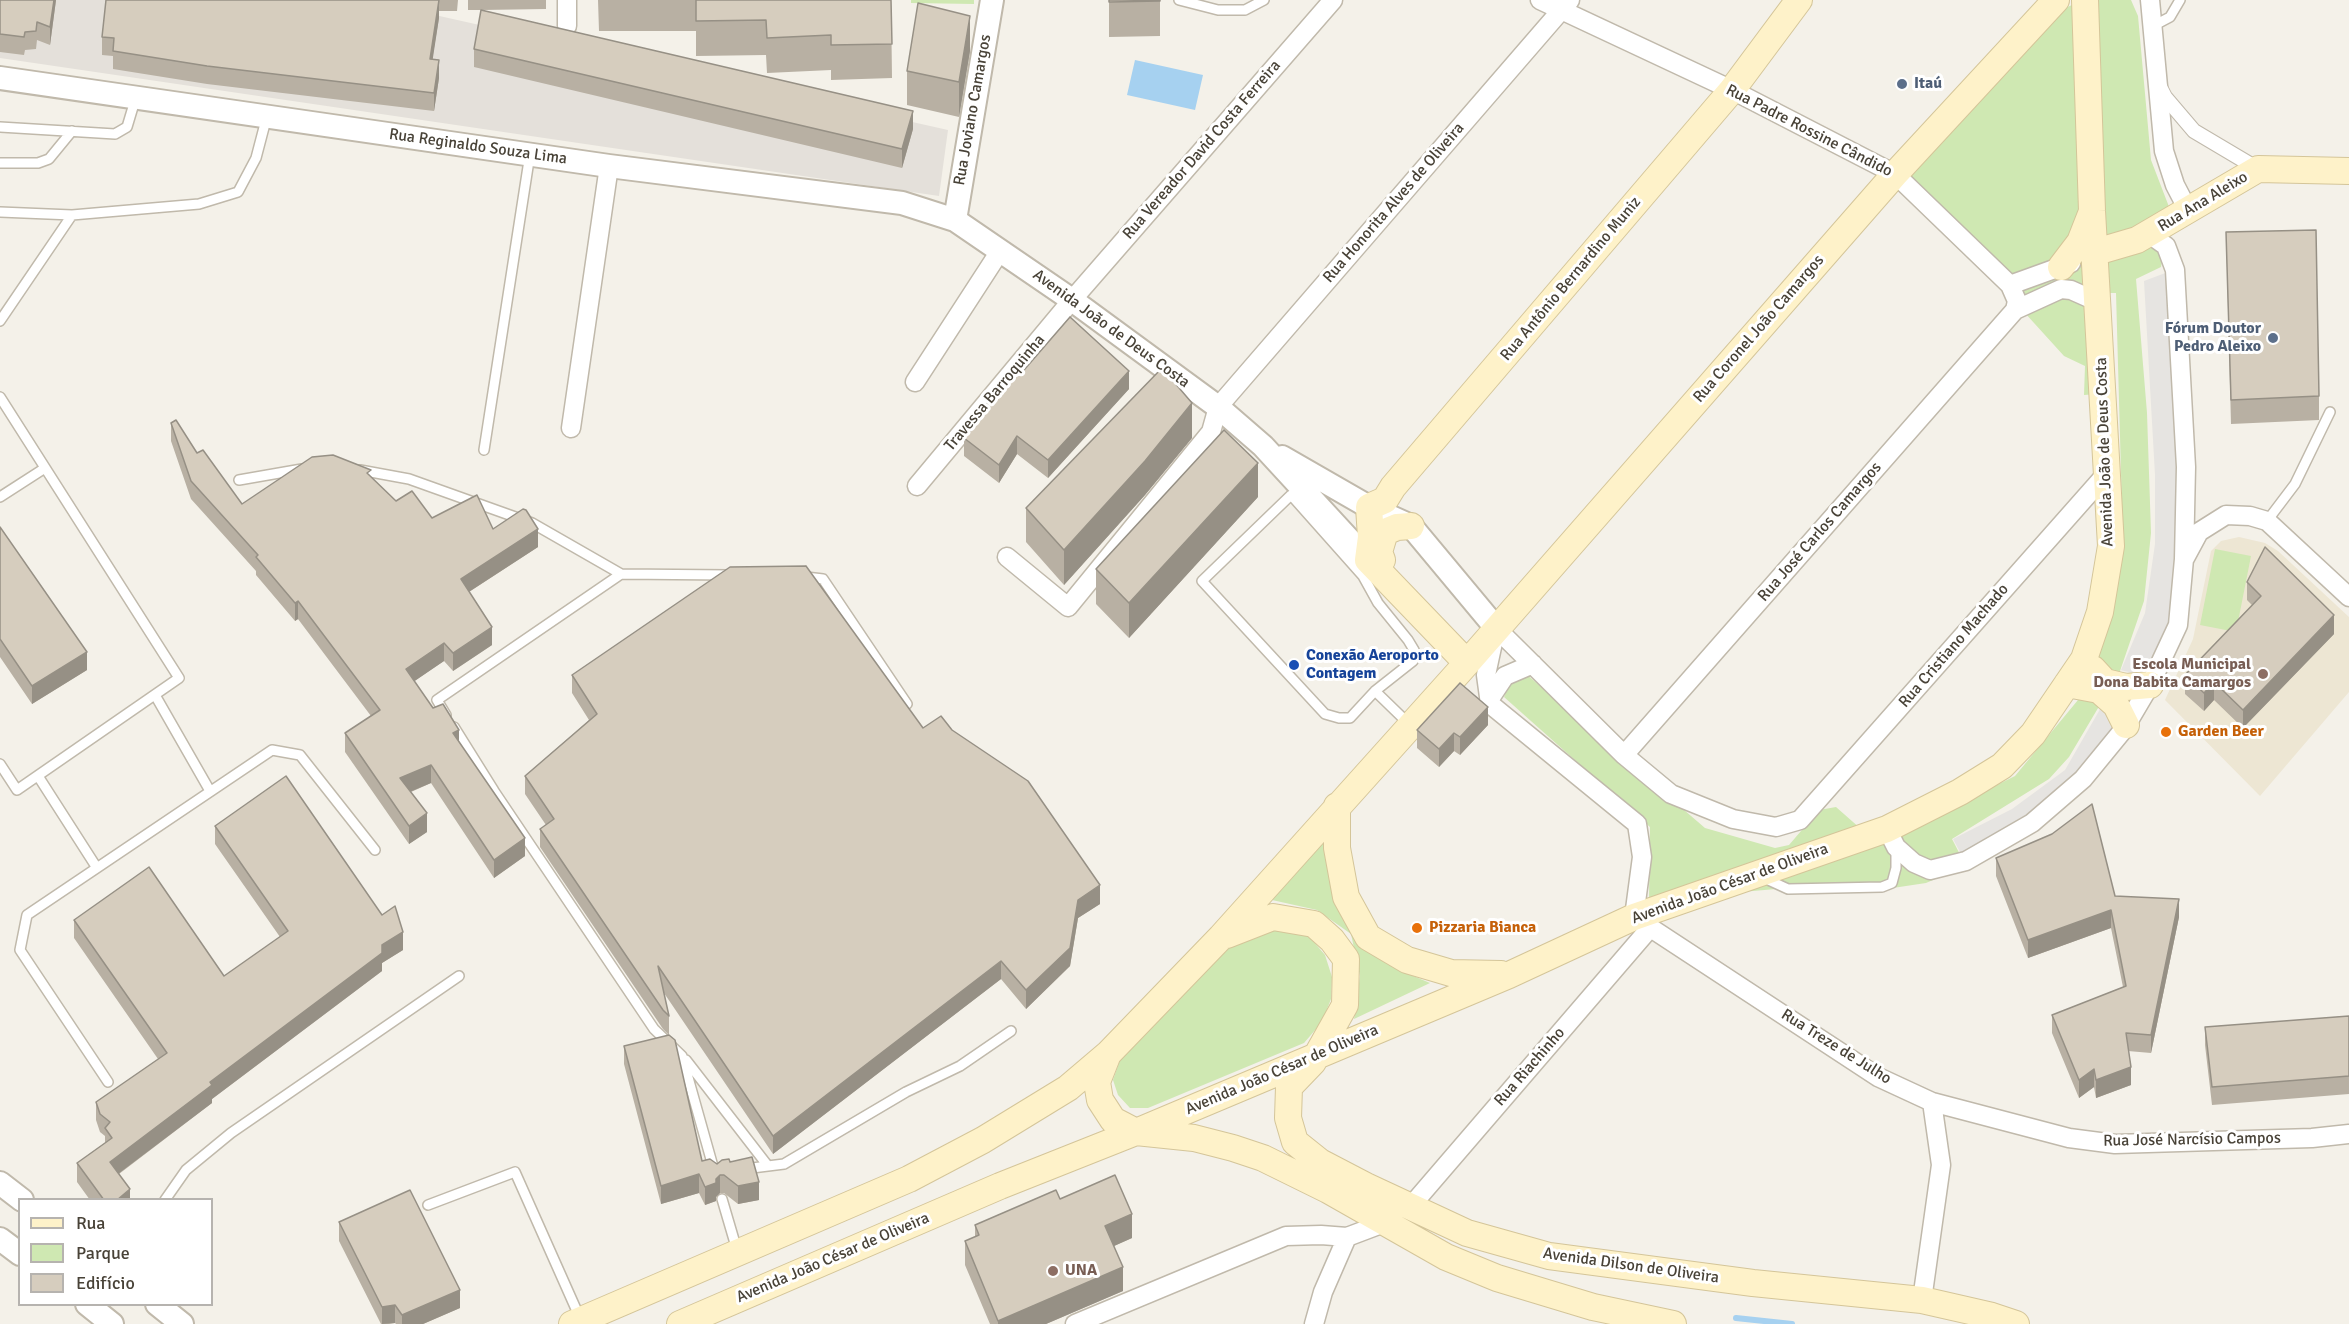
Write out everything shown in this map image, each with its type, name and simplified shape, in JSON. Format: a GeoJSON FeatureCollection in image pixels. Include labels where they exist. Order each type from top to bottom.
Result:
{"type":"FeatureCollection","features":[{"type":"Feature","properties":{"kind":"main road","name":"Rua Antônio Bernardino Muniz"},"geometry":{"type":"LineString","coordinates":[[1369,507],[1385,500],[1393,487],[1732,90],[1799,0]]}},
{"type":"Feature","properties":{"kind":"main road","name":"Rua Coronel João Camargos"},"geometry":{"type":"LineString","coordinates":[[1467,663],[1895,174],[2056,0]]}},
{"type":"Feature","properties":{"kind":"main road","name":"Avenida João de Deus Costa"},"geometry":{"type":"LineString","coordinates":[[1892,838],[2002,766],[2033,734],[2084,659],[2100,612],[2111,546],[2092,211],[2088,4]]}},
{"type":"Feature","properties":{"kind":"main road","name":"Rua Ana Aleixo"},"geometry":{"type":"LineString","coordinates":[[2096,252],[2137,240],[2149,234],[2258,169],[2349,171]]}},
{"type":"Feature","properties":{"kind":"main road"},"geometry":{"type":"LineString","coordinates":[[2061,267],[2080,242],[2092,211]]}},
{"type":"Feature","properties":{"kind":"main road"},"geometry":{"type":"LineString","coordinates":[[1366,568],[1371,537],[1369,507]]}},
{"type":"Feature","properties":{"kind":"main road"},"geometry":{"type":"LineString","coordinates":[[1388,581],[1379,552],[1381,541],[1385,532],[1397,527],[1411,526]]}},
{"type":"Feature","properties":{"kind":"main road","name":"Avenida João de Deus Costa"},"geometry":{"type":"LineString","coordinates":[[1366,568],[1388,581],[1467,663]]}},
{"type":"Feature","properties":{"kind":"main road"},"geometry":{"type":"LineString","coordinates":[[2084,659],[2105,682],[2126,687],[2150,685]]}},
{"type":"Feature","properties":{"kind":"main road"},"geometry":{"type":"LineString","coordinates":[[576,1322],[909,1179],[983,1140],[1068,1088],[1108,1054],[1221,937],[1467,663]]}},
{"type":"Feature","properties":{"kind":"main road"},"geometry":{"type":"LineString","coordinates":[[2067,684],[2099,690],[2116,705],[2126,725]]}},
{"type":"Feature","properties":{"kind":"main road"},"geometry":{"type":"LineString","coordinates":[[1337,806],[1337,848],[1346,897],[1368,937],[1407,960],[1451,973],[1509,975]]}},
{"type":"Feature","properties":{"kind":"main road","name":"Avenida João César de Oliveira"},"geometry":{"type":"LineString","coordinates":[[680,1324],[990,1190],[1136,1132],[1509,975],[1642,923],[1757,874],[1892,838]]}},
{"type":"Feature","properties":{"kind":"main road"},"geometry":{"type":"LineString","coordinates":[[1221,937],[1273,917],[1314,924],[1332,940],[1346,959],[1345,1005],[1317,1055]]}},
{"type":"Feature","properties":{"kind":"main road"},"geometry":{"type":"LineString","coordinates":[[1108,1054],[1098,1082],[1100,1100],[1113,1120],[1136,1132],[1194,1138],[1263,1158],[1328,1190],[1446,1257],[1593,1316],[1673,1324]]}},
{"type":"Feature","properties":{"kind":"main road","name":"Avenida Dilson de Oliveira"},"geometry":{"type":"LineString","coordinates":[[1317,1055],[1289,1087],[1288,1118],[1295,1142],[1320,1162],[1467,1233],[1549,1256],[1753,1283],[1922,1300],[1992,1316],[2016,1324]]}},
{"type":"Feature","properties":{"kind":"street"},"geometry":{"type":"LineString","coordinates":[[567,0],[567,26]]}},
{"type":"Feature","properties":{"kind":"street","name":"Rua Joviano Camargos"},"geometry":{"type":"LineString","coordinates":[[955,220],[992,0]]}},
{"type":"Feature","properties":{"kind":"street","name":"Rua Vereador David Costa Ferreira"},"geometry":{"type":"LineString","coordinates":[[1072,300],[1333,0]]}},
{"type":"Feature","properties":{"kind":"street","name":"Rua Padre Rossine Cândido"},"geometry":{"type":"LineString","coordinates":[[1540,0],[1565,6],[1895,174],[2010,285]]}},
{"type":"Feature","properties":{"kind":"street"},"geometry":{"type":"LineString","coordinates":[[2150,0],[2164,151],[2175,185],[2188,210]]}},
{"type":"Feature","properties":{"kind":"street","name":"Rua Honorita Alves de Oliveira"},"geometry":{"type":"LineString","coordinates":[[1218,407],[1565,6]]}},
{"type":"Feature","properties":{"kind":"street","name":"Rua Reginaldo Souza Lima"},"geometry":{"type":"LineString","coordinates":[[0,78],[609,166],[902,203],[955,220]]}},
{"type":"Feature","properties":{"kind":"street"},"geometry":{"type":"LineString","coordinates":[[2158,82],[2164,97],[2194,131],[2258,169]]}},
{"type":"Feature","properties":{"kind":"street"},"geometry":{"type":"LineString","coordinates":[[571,428],[609,166]]}},
{"type":"Feature","properties":{"kind":"street","name":"Avenida João de Deus Costa"},"geometry":{"type":"LineString","coordinates":[[955,220],[1072,300],[1218,407],[1263,446],[1366,568]]}},
{"type":"Feature","properties":{"kind":"street"},"geometry":{"type":"LineString","coordinates":[[1892,838],[1914,863],[1930,870],[1966,861],[2032,824],[2083,779],[2126,725],[2150,685],[2178,625],[2184,560],[2186,467],[2175,270],[2166,246],[2149,234]]}},
{"type":"Feature","properties":{"kind":"street"},"geometry":{"type":"LineString","coordinates":[[915,382],[1000,251]]}},
{"type":"Feature","properties":{"kind":"street"},"geometry":{"type":"LineString","coordinates":[[2015,310],[2017,301],[2010,285],[2096,252]]}},
{"type":"Feature","properties":{"kind":"street","name":"Rua José Carlos Camargos"},"geometry":{"type":"LineString","coordinates":[[1624,755],[2015,310],[2061,290],[2071,290],[2098,303]]}},
{"type":"Feature","properties":{"kind":"street","name":"Travessa Barroquinha"},"geometry":{"type":"LineString","coordinates":[[917,486],[1072,300]]}},
{"type":"Feature","properties":{"kind":"street"},"geometry":{"type":"LineString","coordinates":[[1007,556],[1068,608],[1211,432],[1218,407]]}},
{"type":"Feature","properties":{"kind":"street","name":"Avenida João de Deus Costa"},"geometry":{"type":"LineString","coordinates":[[1263,446],[1369,507],[1411,526],[1496,628],[1624,755],[1671,794],[1733,819],[1776,827],[1800,820]]}},
{"type":"Feature","properties":{"kind":"street","name":"Rua Cristiano Machado"},"geometry":{"type":"LineString","coordinates":[[1800,820],[2107,473]]}},
{"type":"Feature","properties":{"kind":"street"},"geometry":{"type":"LineString","coordinates":[[2184,560],[2199,532],[2226,515],[2250,516],[2267,521],[2349,597]]}},
{"type":"Feature","properties":{"kind":"street"},"geometry":{"type":"LineString","coordinates":[[1496,628],[1486,675],[1490,704],[1637,824],[1642,857],[1642,923]]}},
{"type":"Feature","properties":{"kind":"street"},"geometry":{"type":"LineString","coordinates":[[1489,700],[1505,676],[1533,664]]}},
{"type":"Feature","properties":{"kind":"street","name":"Rua Treze de Julho"},"geometry":{"type":"LineString","coordinates":[[1642,923],[1878,1077],[1932,1102]]}},
{"type":"Feature","properties":{"kind":"street","name":"Rua Riachinho"},"geometry":{"type":"LineString","coordinates":[[1411,1206],[1642,923]]}},
{"type":"Feature","properties":{"kind":"street"},"geometry":{"type":"LineString","coordinates":[[1922,1300],[1941,1165],[1932,1102]]}},
{"type":"Feature","properties":{"kind":"street","name":"Rua José Narcísio Campos"},"geometry":{"type":"LineString","coordinates":[[1932,1102],[2069,1138],[2115,1144],[2312,1138],[2349,1134]]}},
{"type":"Feature","properties":{"kind":"street"},"geometry":{"type":"LineString","coordinates":[[0,1183],[19,1198]]}},
{"type":"Feature","properties":{"kind":"street"},"geometry":{"type":"LineString","coordinates":[[1075,1324],[1286,1236],[1347,1237],[1384,1223]]}},
{"type":"Feature","properties":{"kind":"street"},"geometry":{"type":"LineString","coordinates":[[1314,1324],[1323,1292],[1347,1237]]}},
{"type":"Feature","properties":{"kind":"street"},"geometry":{"type":"LineString","coordinates":[[0,1239],[18,1252]]}},
{"type":"Feature","properties":{"kind":"street"},"geometry":{"type":"LineString","coordinates":[[88,1306],[112,1324]]}},
{"type":"Feature","properties":{"kind":"street"},"geometry":{"type":"LineString","coordinates":[[158,1306],[182,1324]]}},
{"type":"Feature","properties":{"kind":"lane"},"geometry":{"type":"LineString","coordinates":[[1179,0],[1218,10],[1245,9],[1263,0]]}},
{"type":"Feature","properties":{"kind":"lane"},"geometry":{"type":"LineString","coordinates":[[2153,26],[2170,17],[2180,0]]}},
{"type":"Feature","properties":{"kind":"lane"},"geometry":{"type":"LineString","coordinates":[[0,127],[115,134],[127,127],[136,97]]}},
{"type":"Feature","properties":{"kind":"lane"},"geometry":{"type":"LineString","coordinates":[[0,212],[72,215],[199,204],[238,192],[256,158],[267,116]]}},
{"type":"Feature","properties":{"kind":"lane"},"geometry":{"type":"LineString","coordinates":[[0,163],[38,163],[49,159],[72,131]]}},
{"type":"Feature","properties":{"kind":"lane"},"geometry":{"type":"LineString","coordinates":[[484,450],[530,154]]}},
{"type":"Feature","properties":{"kind":"lane"},"geometry":{"type":"LineString","coordinates":[[0,321],[72,215]]}},
{"type":"Feature","properties":{"kind":"lane"},"geometry":{"type":"LineString","coordinates":[[0,397],[179,678],[17,790],[0,764]]}},
{"type":"Feature","properties":{"kind":"lane"},"geometry":{"type":"LineString","coordinates":[[2267,521],[2295,484],[2330,412]]}},
{"type":"Feature","properties":{"kind":"lane"},"geometry":{"type":"LineString","coordinates":[[239,480],[316,466]]}},
{"type":"Feature","properties":{"kind":"lane"},"geometry":{"type":"LineString","coordinates":[[0,498],[45,468]]}},
{"type":"Feature","properties":{"kind":"lane"},"geometry":{"type":"LineString","coordinates":[[350,469],[409,479],[532,523],[621,574],[737,576]]}},
{"type":"Feature","properties":{"kind":"lane"},"geometry":{"type":"LineString","coordinates":[[1291,495],[1366,568],[1378,603],[1414,650],[1413,661],[1375,691],[1350,718],[1325,714],[1202,581],[1291,495]]}},
{"type":"Feature","properties":{"kind":"lane"},"geometry":{"type":"LineString","coordinates":[[621,574],[437,700],[494,790],[654,1029],[682,1056],[768,1166]]}},
{"type":"Feature","properties":{"kind":"lane"},"geometry":{"type":"LineString","coordinates":[[796,576],[823,579],[907,704]]}},
{"type":"Feature","properties":{"kind":"lane"},"geometry":{"type":"LineString","coordinates":[[1375,691],[1410,725]]}},
{"type":"Feature","properties":{"kind":"lane"},"geometry":{"type":"LineString","coordinates":[[155,695],[210,791]]}},
{"type":"Feature","properties":{"kind":"lane"},"geometry":{"type":"LineString","coordinates":[[108,1082],[21,950],[27,915],[272,750],[300,754],[375,850]]}},
{"type":"Feature","properties":{"kind":"lane"},"geometry":{"type":"LineString","coordinates":[[38,776],[97,868]]}},
{"type":"Feature","properties":{"kind":"lane"},"geometry":{"type":"LineString","coordinates":[[1757,874],[1788,889],[1882,887],[1892,883],[1896,868],[1892,838]]}},
{"type":"Feature","properties":{"kind":"lane"},"geometry":{"type":"LineString","coordinates":[[166,1198],[186,1170],[231,1133],[459,976]]}},
{"type":"Feature","properties":{"kind":"lane"},"geometry":{"type":"LineString","coordinates":[[736,1170],[784,1164],[906,1092],[960,1066],[1011,1031]]}},
{"type":"Feature","properties":{"kind":"lane"},"geometry":{"type":"LineString","coordinates":[[682,1056],[715,1174],[726,1171]]}},
{"type":"Feature","properties":{"kind":"lane"},"geometry":{"type":"LineString","coordinates":[[428,1205],[515,1172],[576,1322]]}},
{"type":"Feature","properties":{"kind":"lane"},"geometry":{"type":"LineString","coordinates":[[722,1199],[738,1252]]}},
{"type":"Feature","properties":{"kind":"shaded area"},"geometry":{"type":"Polygon","coordinates":[[[0,0],[435,0],[435,15],[948,130],[939,196],[0,58],[0,0]]]}},
{"type":"Feature","properties":{"kind":"shaded area"},"geometry":{"type":"Polygon","coordinates":[[[2168,272],[2180,467],[2177,550],[2171,621],[2144,676],[2121,670],[2145,613],[2155,544],[2155,475],[2144,281],[2168,272]]]}},
{"type":"Feature","properties":{"kind":"shaded area","name":"Escola Municipal Dona Babita Camargos"},"geometry":{"type":"Polygon","coordinates":[[[2239,537],[2265,543],[2278,551],[2349,617],[2349,692],[2260,796],[2165,700],[2193,639],[2211,551],[2221,541],[2239,537]]]}},
{"type":"Feature","properties":{"kind":"shaded area"},"geometry":{"type":"Polygon","coordinates":[[[2103,704],[2117,722],[2084,782],[1966,863],[1953,839],[2012,809],[2065,770],[2103,704]]]}},
{"type":"Feature","properties":{"kind":"green space"},"geometry":{"type":"Polygon","coordinates":[[[911,0],[974,0],[974,4],[911,3],[911,0]]]}},
{"type":"Feature","properties":{"kind":"green space"},"geometry":{"type":"Polygon","coordinates":[[[2084,0],[2131,0],[2138,16],[2151,160],[2171,212],[2161,267],[2136,279],[2147,413],[2151,533],[2144,601],[2120,671],[2069,757],[2049,779],[1952,839],[1966,866],[1926,883],[1866,892],[1776,889],[1649,900],[1650,827],[1504,697],[1510,682],[1525,673],[1705,828],[1775,848],[1789,845],[1819,810],[1836,807],[1878,844],[2015,776],[2078,700],[2123,544],[2116,293],[2089,293],[2098,394],[2084,395],[2085,366],[2064,356],[1906,182],[2046,16],[2084,0]]]}},
{"type":"Feature","properties":{"kind":"green space"},"geometry":{"type":"Polygon","coordinates":[[[2215,549],[2251,556],[2236,632],[2200,625],[2215,549]]]}},
{"type":"Feature","properties":{"kind":"green space"},"geometry":{"type":"Polygon","coordinates":[[[1325,834],[1355,931],[1399,970],[1430,983],[1354,1019],[1360,976],[1351,934],[1317,910],[1272,900],[1325,834]]]}},
{"type":"Feature","properties":{"kind":"green space"},"geometry":{"type":"Polygon","coordinates":[[[1278,930],[1308,935],[1325,955],[1332,977],[1331,999],[1322,1022],[1304,1043],[1148,1108],[1130,1108],[1118,1095],[1113,1080],[1120,1060],[1228,947],[1251,936],[1278,930]]]}},
{"type":"Feature","properties":{"kind":"water"},"geometry":{"type":"Polygon","coordinates":[[[1135,60],[1203,75],[1195,110],[1127,95],[1135,60]]]}},
{"type":"Feature","properties":{"kind":"building"},"geometry":{"type":"Polygon","coordinates":[[[0,0],[54,0],[50,27],[37,22],[36,31],[25,32],[24,37],[0,34],[0,0]]]}},
{"type":"Feature","properties":{"kind":"building"},"geometry":{"type":"Polygon","coordinates":[[[106,0],[439,0],[430,59],[439,60],[434,93],[207,66],[113,51],[114,38],[102,37],[106,0]]]}},
{"type":"Feature","properties":{"kind":"building"},"geometry":{"type":"Polygon","coordinates":[[[696,0],[891,0],[892,44],[831,45],[831,35],[767,38],[766,20],[696,21],[696,0]]]}},
{"type":"Feature","properties":{"kind":"building"},"geometry":{"type":"Polygon","coordinates":[[[1109,0],[1160,0],[1160,1],[1109,2],[1109,0]]]}},
{"type":"Feature","properties":{"kind":"building"},"geometry":{"type":"Polygon","coordinates":[[[918,3],[970,16],[959,82],[907,71],[918,3]]]}},
{"type":"Feature","properties":{"kind":"building"},"geometry":{"type":"Polygon","coordinates":[[[481,10],[913,111],[902,149],[474,49],[481,10]]]}},
{"type":"Feature","properties":{"kind":"building","name":"Fórum Doutor Pedro Aleixo"},"geometry":{"type":"Polygon","coordinates":[[[2316,230],[2319,396],[2231,400],[2226,232],[2316,230]]]}},
{"type":"Feature","properties":{"kind":"building"},"geometry":{"type":"Polygon","coordinates":[[[1070,317],[1129,371],[1048,460],[1017,436],[999,465],[964,438],[986,412],[983,408],[1020,364],[1024,370],[1070,317]]]}},
{"type":"Feature","properties":{"kind":"building"},"geometry":{"type":"Polygon","coordinates":[[[1162,368],[1192,403],[1145,461],[1064,550],[1026,508],[1162,368]]]}},
{"type":"Feature","properties":{"kind":"building"},"geometry":{"type":"Polygon","coordinates":[[[176,420],[197,453],[203,450],[242,504],[312,457],[333,455],[371,470],[367,473],[396,501],[412,491],[432,518],[477,495],[493,529],[523,509],[526,510],[538,529],[461,579],[492,627],[453,653],[444,643],[406,669],[433,708],[443,704],[459,730],[453,733],[525,838],[494,860],[431,765],[400,778],[427,813],[409,826],[345,733],[380,710],[298,601],[295,603],[256,557],[258,555],[191,481],[171,423],[176,420]]]}},
{"type":"Feature","properties":{"kind":"building"},"geometry":{"type":"Polygon","coordinates":[[[1224,430],[1258,463],[1129,603],[1096,569],[1224,430]]]}},
{"type":"Feature","properties":{"kind":"building"},"geometry":{"type":"Polygon","coordinates":[[[0,527],[87,652],[32,686],[0,639],[0,527]]]}},
{"type":"Feature","properties":{"kind":"building"},"geometry":{"type":"Polygon","coordinates":[[[2265,547],[2334,615],[2243,710],[2214,682],[2204,693],[2185,675],[2261,596],[2247,582],[2265,547]]]}},
{"type":"Feature","properties":{"kind":"building"},"geometry":{"type":"Polygon","coordinates":[[[806,566],[923,728],[941,716],[952,730],[1028,781],[1100,885],[1078,900],[1070,948],[1026,990],[1001,961],[773,1136],[658,966],[669,1016],[663,1010],[540,829],[554,819],[525,776],[597,714],[572,675],[730,567],[806,566]]]}},
{"type":"Feature","properties":{"kind":"building"},"geometry":{"type":"Polygon","coordinates":[[[1460,683],[1488,707],[1460,737],[1454,733],[1439,749],[1417,730],[1460,683]]]}},
{"type":"Feature","properties":{"kind":"building"},"geometry":{"type":"Polygon","coordinates":[[[286,776],[382,915],[395,906],[403,932],[382,945],[382,953],[210,1082],[212,1085],[110,1162],[130,1189],[119,1198],[103,1198],[77,1163],[112,1138],[105,1128],[110,1122],[100,1114],[96,1102],[167,1053],[74,920],[149,867],[224,976],[288,931],[215,826],[286,776]]]}},
{"type":"Feature","properties":{"kind":"building"},"geometry":{"type":"Polygon","coordinates":[[[2092,804],[2115,896],[2179,899],[2151,1035],[2126,1033],[2131,1067],[2096,1080],[2094,1069],[2079,1080],[2052,1015],[2126,986],[2111,910],[2028,940],[1996,858],[2052,834],[2092,804]]]}},
{"type":"Feature","properties":{"kind":"building"},"geometry":{"type":"Polygon","coordinates":[[[2349,1016],[2349,1076],[2212,1087],[2205,1027],[2349,1016]]]}},
{"type":"Feature","properties":{"kind":"building"},"geometry":{"type":"Polygon","coordinates":[[[669,1035],[675,1040],[702,1161],[710,1159],[717,1164],[722,1160],[729,1159],[730,1162],[752,1157],[759,1182],[738,1186],[724,1175],[720,1175],[716,1183],[705,1187],[699,1174],[661,1186],[624,1046],[669,1035]]]}},
{"type":"Feature","properties":{"kind":"building"},"geometry":{"type":"Polygon","coordinates":[[[1115,1175],[1132,1214],[1105,1226],[1123,1267],[998,1321],[965,1241],[979,1235],[975,1225],[1056,1190],[1060,1199],[1115,1175]]]}},
{"type":"Feature","properties":{"kind":"building"},"geometry":{"type":"Polygon","coordinates":[[[410,1190],[460,1290],[402,1315],[395,1305],[382,1307],[339,1222],[410,1190]]]}},
{"type":"Feature","properties":{"kind":"waterway"},"geometry":{"type":"LineString","coordinates":[[1736,1318],[1792,1324]]}},
{"type":"Feature","properties":{"kind":"place","name":"Itaú"},"geometry":{"type":"Point","coordinates":[1902,84]}},
{"type":"Feature","properties":{"kind":"place","name":"Fórum Doutor Pedro Aleixo"},"geometry":{"type":"Point","coordinates":[2273,338]}},
{"type":"Feature","properties":{"kind":"place","name":"Conexão Aeroporto Contagem"},"geometry":{"type":"Point","coordinates":[1294,665]}},
{"type":"Feature","properties":{"kind":"place","name":"Escola Municipal Dona Babita Camargos"},"geometry":{"type":"Point","coordinates":[2263,674]}},
{"type":"Feature","properties":{"kind":"place","name":"Garden Beer"},"geometry":{"type":"Point","coordinates":[2166,732]}},
{"type":"Feature","properties":{"kind":"place","name":"Pizzaria Bianca"},"geometry":{"type":"Point","coordinates":[1417,928]}},
{"type":"Feature","properties":{"kind":"place","name":"UNA"},"geometry":{"type":"Point","coordinates":[1053,1271]}}]}
